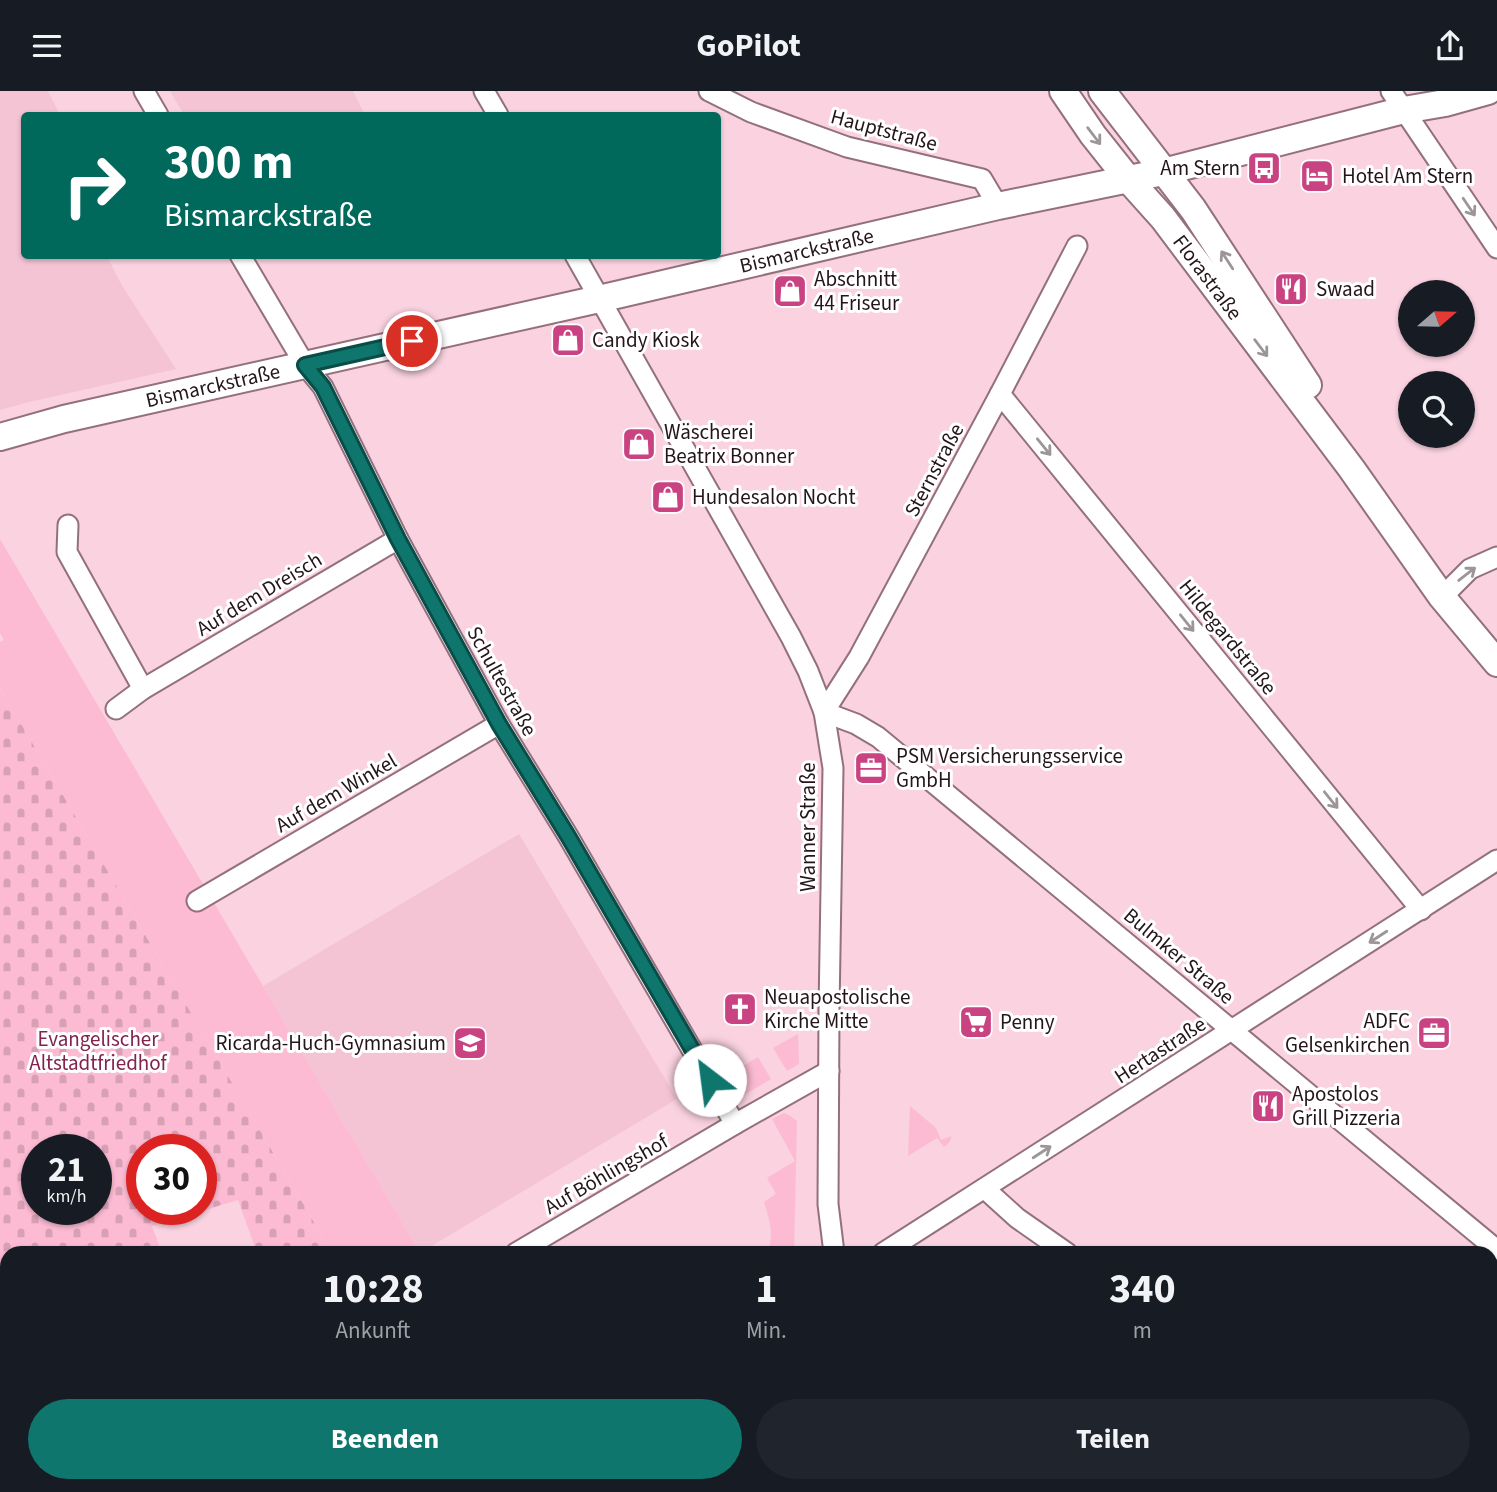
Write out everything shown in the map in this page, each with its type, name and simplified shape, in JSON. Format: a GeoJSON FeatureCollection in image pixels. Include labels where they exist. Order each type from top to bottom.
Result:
{"type":"FeatureCollection","features":[{"type":"Feature","properties":{"kind":"main road","name":"Florastraße"},"geometry":{"type":"LineString","coordinates":[[1063,91],[1093,135],[1163,218],[1351,468],[1442,597],[1497,663]]}},
{"type":"Feature","properties":{"kind":"main road","name":"Florastraße"},"geometry":{"type":"LineString","coordinates":[[1102,91],[1193,209],[1305,379],[1351,468]]}},
{"type":"Feature","properties":{"kind":"main road","name":"Bismarckstraße"},"geometry":{"type":"LineString","coordinates":[[0,437],[64,419],[998,206],[1163,172],[1397,101],[1445,103],[1488,91]]}},
{"type":"Feature","properties":{"kind":"street"},"geometry":{"type":"LineString","coordinates":[[144,91],[156,112]]}},
{"type":"Feature","properties":{"kind":"street"},"geometry":{"type":"LineString","coordinates":[[484,91],[496,112]]}},
{"type":"Feature","properties":{"kind":"street","name":"Hauptstraße"},"geometry":{"type":"LineString","coordinates":[[709,91],[751,112],[847,147],[982,179],[998,206]]}},
{"type":"Feature","properties":{"kind":"street"},"geometry":{"type":"LineString","coordinates":[[1397,101],[1497,248]]}},
{"type":"Feature","properties":{"kind":"street","name":"Sternstraße"},"geometry":{"type":"LineString","coordinates":[[824,712],[859,657],[1077,246]]}},
{"type":"Feature","properties":{"kind":"street","name":"Schultestraße"},"geometry":{"type":"LineString","coordinates":[[242,259],[305,365],[323,387],[398,539],[499,724],[568,836],[735,1124]]}},
{"type":"Feature","properties":{"kind":"street","name":"Wanner Straße"},"geometry":{"type":"LineString","coordinates":[[577,259],[791,637],[824,712],[833,768],[828,1203],[833,1246]]}},
{"type":"Feature","properties":{"kind":"street","name":"Hildegardstraße"},"geometry":{"type":"LineString","coordinates":[[1000,394],[1421,909]]}},
{"type":"Feature","properties":{"kind":"street"},"geometry":{"type":"LineString","coordinates":[[68,525],[66,552],[144,689]]}},
{"type":"Feature","properties":{"kind":"street","name":"Auf dem Dreisch"},"geometry":{"type":"LineString","coordinates":[[116,709],[144,689],[398,539]]}},
{"type":"Feature","properties":{"kind":"street"},"geometry":{"type":"LineString","coordinates":[[1442,597],[1470,569],[1497,557]]}},
{"type":"Feature","properties":{"kind":"street","name":"Bulmker Straße"},"geometry":{"type":"LineString","coordinates":[[824,712],[856,724],[877,737],[1492,1246]]}},
{"type":"Feature","properties":{"kind":"street","name":"Auf dem Winkel"},"geometry":{"type":"LineString","coordinates":[[197,901],[499,724]]}},
{"type":"Feature","properties":{"kind":"street","name":"Hertastraße"},"geometry":{"type":"LineString","coordinates":[[894,1246],[1497,860]]}},
{"type":"Feature","properties":{"kind":"street","name":"Auf Böhlingshof"},"geometry":{"type":"LineString","coordinates":[[528,1246],[829,1072]]}},
{"type":"Feature","properties":{"kind":"street"},"geometry":{"type":"LineString","coordinates":[[985,1189],[1017,1218],[1057,1246]]}},
{"type":"Feature","properties":{"kind":"shaded area"},"geometry":{"type":"Polygon","coordinates":[[[0,91],[48,91],[58,112],[21,112],[21,259],[108,259],[121,284],[176,369],[0,410],[0,91]]]}},
{"type":"Feature","properties":{"kind":"shaded area"},"geometry":{"type":"Polygon","coordinates":[[[170,91],[353,91],[364,112],[182,112],[170,91]]]}},
{"type":"Feature","properties":{"kind":"shaded area","name":"Ricarda-Huch-Gymnasium"},"geometry":{"type":"Polygon","coordinates":[[[519,834],[677,1099],[432,1246],[416,1246],[263,986],[519,834]]]}},
{"type":"Feature","properties":{"kind":"green space"},"geometry":{"type":"Polygon","coordinates":[[[0,539],[416,1246],[328,1246],[0,688],[0,642],[4,640],[0,633],[0,539]]]}},
{"type":"Feature","properties":{"kind":"green space","name":"Evangelischer Altstadtfriedhof"},"geometry":{"type":"Polygon","coordinates":[[[0,688],[328,1246],[254,1246],[238,1200],[217,1206],[217,1134],[126,1134],[126,1225],[155,1225],[152,1226],[159,1246],[0,1246],[0,688]]]}},
{"type":"Feature","properties":{"kind":"green space"},"geometry":{"type":"Polygon","coordinates":[[[798,1034],[799,1064],[787,1071],[773,1048],[798,1034]]]}},
{"type":"Feature","properties":{"kind":"green space"},"geometry":{"type":"Polygon","coordinates":[[[758,1057],[771,1079],[739,1098],[726,1076],[758,1057]]]}},
{"type":"Feature","properties":{"kind":"green space"},"geometry":{"type":"Polygon","coordinates":[[[910,1106],[936,1128],[941,1140],[951,1136],[944,1147],[937,1138],[908,1156],[910,1106]]]}},
{"type":"Feature","properties":{"kind":"green space"},"geometry":{"type":"Polygon","coordinates":[[[784,1113],[797,1121],[794,1246],[770,1246],[771,1233],[764,1202],[776,1194],[767,1178],[795,1161],[772,1119],[784,1113]]]}},
{"type":"Feature","properties":{"kind":"place","name":"Am Stern"},"geometry":{"type":"Point","coordinates":[1264,168]}},
{"type":"Feature","properties":{"kind":"place","name":"Hotel Am Stern"},"geometry":{"type":"Point","coordinates":[1317,176]}},
{"type":"Feature","properties":{"kind":"place","name":"Swaad"},"geometry":{"type":"Point","coordinates":[1291,289]}},
{"type":"Feature","properties":{"kind":"place","name":"Abschnitt 44 Friseur"},"geometry":{"type":"Point","coordinates":[790,291]}},
{"type":"Feature","properties":{"kind":"place","name":"Candy Kiosk"},"geometry":{"type":"Point","coordinates":[568,340]}},
{"type":"Feature","properties":{"kind":"place","name":"Wäscherei Beatrix Bonner"},"geometry":{"type":"Point","coordinates":[639,444]}},
{"type":"Feature","properties":{"kind":"place","name":"Hundesalon Nocht"},"geometry":{"type":"Point","coordinates":[668,497]}},
{"type":"Feature","properties":{"kind":"place","name":"PSM Versicherungsservice GmbH"},"geometry":{"type":"Point","coordinates":[871,768]}},
{"type":"Feature","properties":{"kind":"place","name":"Neuapostolische Kirche Mitte"},"geometry":{"type":"Point","coordinates":[740,1009]}},
{"type":"Feature","properties":{"kind":"place","name":"Penny"},"geometry":{"type":"Point","coordinates":[976,1022]}},
{"type":"Feature","properties":{"kind":"place","name":"ADFC Gelsenkirchen"},"geometry":{"type":"Point","coordinates":[1434,1033]}},
{"type":"Feature","properties":{"kind":"place","name":"Ricarda-Huch-Gymnasium"},"geometry":{"type":"Point","coordinates":[470,1043]}},
{"type":"Feature","properties":{"kind":"place","name":"Apostolos Grill Pizzeria"},"geometry":{"type":"Point","coordinates":[1268,1106]}},
{"type":"Feature","properties":{"kind":"route"},"geometry":{"type":"LineString","coordinates":[[412,341],[305,365],[323,387],[398,539],[499,724],[568,836],[710,1080]]}}]}
